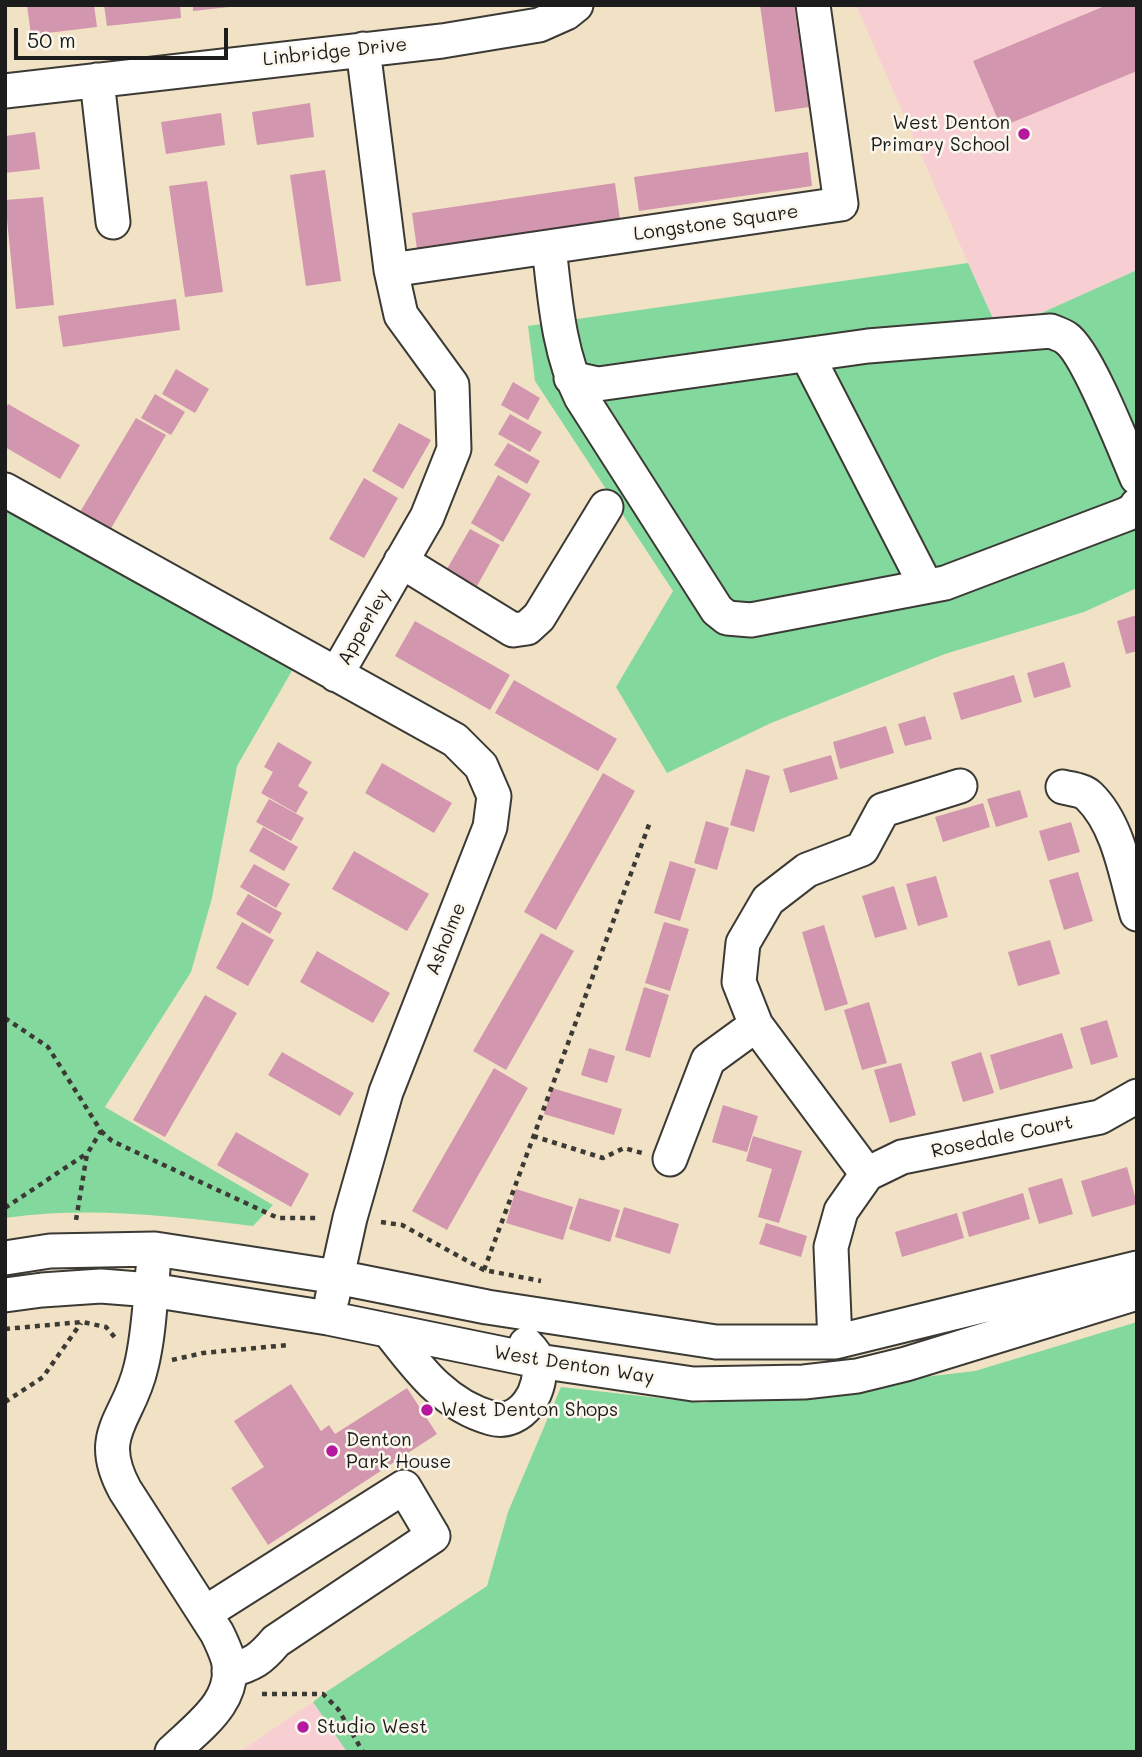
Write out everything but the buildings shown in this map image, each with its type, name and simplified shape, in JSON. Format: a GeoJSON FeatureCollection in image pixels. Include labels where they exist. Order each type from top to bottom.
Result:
{"type":"FeatureCollection","features":[{"type":"Feature","properties":{"kind":"street","name":"Linbridge Drive"},"geometry":{"type":"LineString","coordinates":[[5,91],[442,41],[540,25],[566,13],[576,5]]}},
{"type":"Feature","properties":{"kind":"street","name":"Longstone Square"},"geometry":{"type":"LineString","coordinates":[[391,270],[841,204],[813,5]]}},
{"type":"Feature","properties":{"kind":"street"},"geometry":{"type":"LineString","coordinates":[[362,49],[391,270]]}},
{"type":"Feature","properties":{"kind":"street"},"geometry":{"type":"LineString","coordinates":[[97,80],[113,222]]}},
{"type":"Feature","properties":{"kind":"street"},"geometry":{"type":"LineString","coordinates":[[549,247],[557,314],[571,378],[717,610],[727,618],[751,620],[945,583],[1127,514],[1137,505]]}},
{"type":"Feature","properties":{"kind":"street","name":"Apperley"},"geometry":{"type":"LineString","coordinates":[[5,490],[336,676],[427,517],[454,449],[453,385],[401,316],[391,270]]}},
{"type":"Feature","properties":{"kind":"street"},"geometry":{"type":"LineString","coordinates":[[571,378],[598,384],[868,346],[1051,331],[1067,338],[1081,355],[1137,478]]}},
{"type":"Feature","properties":{"kind":"street"},"geometry":{"type":"LineString","coordinates":[[807,355],[926,586]]}},
{"type":"Feature","properties":{"kind":"street"},"geometry":{"type":"LineString","coordinates":[[401,561],[513,630],[527,628],[540,617],[606,507]]}},
{"type":"Feature","properties":{"kind":"street","name":"Asholme"},"geometry":{"type":"LineString","coordinates":[[328,1318],[350,1218],[386,1091],[490,827],[494,796],[481,766],[455,740],[336,676]]}},
{"type":"Feature","properties":{"kind":"street"},"geometry":{"type":"LineString","coordinates":[[867,1174],[756,1025],[739,982],[743,943],[768,900],[807,870],[862,849],[883,810],[960,786]]}},
{"type":"Feature","properties":{"kind":"street"},"geometry":{"type":"LineString","coordinates":[[1062,787],[1087,793],[1103,815],[1114,837],[1137,914]]}},
{"type":"Feature","properties":{"kind":"street"},"geometry":{"type":"LineString","coordinates":[[670,1159],[708,1060],[756,1025]]}},
{"type":"Feature","properties":{"kind":"street","name":"Rosedale Court"},"geometry":{"type":"LineString","coordinates":[[835,1342],[831,1247],[841,1211],[867,1174],[902,1157],[1100,1117],[1137,1096]]}},
{"type":"Feature","properties":{"kind":"street"},"geometry":{"type":"LineString","coordinates":[[5,1258],[50,1251],[155,1250],[337,1277],[487,1307],[716,1342],[835,1342],[1137,1268]]}},
{"type":"Feature","properties":{"kind":"street"},"geometry":{"type":"LineString","coordinates":[[155,1250],[141,1367],[116,1430],[111,1458],[125,1490],[217,1633],[228,1658],[229,1671],[229,1685],[224,1700],[172,1752]]}},
{"type":"Feature","properties":{"kind":"street","name":"West Denton Way"},"geometry":{"type":"LineString","coordinates":[[5,1296],[42,1290],[101,1286],[151,1290],[328,1318],[538,1361],[693,1384],[804,1382],[856,1376],[906,1364],[1137,1293]]}},
{"type":"Feature","properties":{"kind":"street"},"geometry":{"type":"LineString","coordinates":[[389,1331],[433,1385],[464,1406],[491,1418],[503,1419],[517,1414],[530,1403],[538,1382],[538,1361],[532,1350],[487,1307]]}},
{"type":"Feature","properties":{"kind":"street"},"geometry":{"type":"LineString","coordinates":[[205,1613],[404,1487],[433,1536],[276,1642],[252,1665],[229,1671]]}},
{"type":"Feature","properties":{"kind":"path"},"geometry":{"type":"LineString","coordinates":[[5,1018],[48,1047],[101,1131],[112,1141],[278,1218],[350,1218],[402,1225],[484,1270],[650,822]]}},
{"type":"Feature","properties":{"kind":"path"},"geometry":{"type":"LineString","coordinates":[[76,1221],[87,1154],[101,1131]]}},
{"type":"Feature","properties":{"kind":"path"},"geometry":{"type":"LineString","coordinates":[[533,1136],[603,1158],[624,1148],[670,1159]]}},
{"type":"Feature","properties":{"kind":"path"},"geometry":{"type":"LineString","coordinates":[[5,1208],[87,1154]]}},
{"type":"Feature","properties":{"kind":"path"},"geometry":{"type":"LineString","coordinates":[[5,1402],[43,1377],[82,1322]]}},
{"type":"Feature","properties":{"kind":"path"},"geometry":{"type":"LineString","coordinates":[[229,1671],[242,1687],[258,1694],[323,1693],[338,1709],[363,1752]]}},
{"type":"Feature","properties":{"kind":"shaded area","name":"West Denton Primary School"},"geometry":{"type":"Polygon","coordinates":[[[856,5],[1137,5],[1137,270],[998,332],[856,5]]]}},
{"type":"Feature","properties":{"kind":"shaded area","name":"Studio West"},"geometry":{"type":"Polygon","coordinates":[[[313,1702],[347,1752],[239,1752],[313,1702]]]}},
{"type":"Feature","properties":{"kind":"green space"},"geometry":{"type":"Polygon","coordinates":[[[968,263],[999,332],[1137,270],[1137,588],[1084,612],[945,654],[771,723],[667,773],[616,687],[673,591],[535,381],[528,326],[968,263]]]}},
{"type":"Feature","properties":{"kind":"green space"},"geometry":{"type":"Polygon","coordinates":[[[5,505],[293,669],[237,766],[212,898],[191,972],[105,1107],[273,1205],[253,1226],[160,1216],[98,1213],[36,1214],[5,1218],[5,505]]]}},
{"type":"Feature","properties":{"kind":"green space"},"geometry":{"type":"Polygon","coordinates":[[[1137,1322],[1137,1752],[347,1752],[313,1702],[487,1586],[508,1512],[561,1387],[703,1403],[975,1371],[1137,1322]]]}},
{"type":"Feature","properties":{"kind":"place","name":"West Denton Primary School"},"geometry":{"type":"Point","coordinates":[1024,134]}},
{"type":"Feature","properties":{"kind":"place","name":"West Denton Shops"},"geometry":{"type":"Point","coordinates":[427,1410]}},
{"type":"Feature","properties":{"kind":"place","name":"Denton Park House"},"geometry":{"type":"Point","coordinates":[332,1451]}},
{"type":"Feature","properties":{"kind":"place","name":"Studio West"},"geometry":{"type":"Point","coordinates":[303,1727]}}]}
